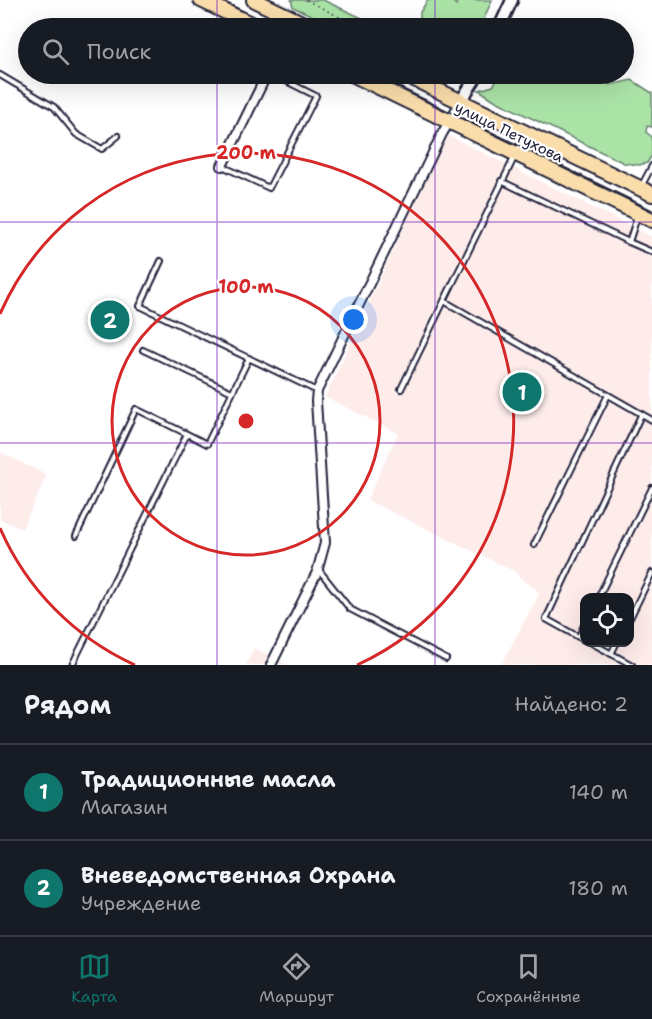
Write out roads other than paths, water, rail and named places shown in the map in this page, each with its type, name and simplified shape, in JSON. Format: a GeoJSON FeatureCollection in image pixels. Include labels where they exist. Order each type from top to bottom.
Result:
{"type":"FeatureCollection","features":[{"type":"Feature","properties":{"kind":"highway"},"geometry":{"type":"LineString","coordinates":[[201,0],[239,18]]}},
{"type":"Feature","properties":{"kind":"highway"},"geometry":{"type":"LineString","coordinates":[[254,0],[291,18]]}},
{"type":"Feature","properties":{"kind":"highway","name":"улица Петухова"},"geometry":{"type":"LineString","coordinates":[[373,84],[652,220]]}},
{"type":"Feature","properties":{"kind":"highway","name":"улица Петухова"},"geometry":{"type":"LineString","coordinates":[[425,84],[646,191]]}},
{"type":"Feature","properties":{"kind":"main road"},"geometry":{"type":"LineString","coordinates":[[504,18],[512,0]]}},
{"type":"Feature","properties":{"kind":"main road"},"geometry":{"type":"LineString","coordinates":[[461,101],[473,84]]}},
{"type":"Feature","properties":{"kind":"street"},"geometry":{"type":"LineString","coordinates":[[222,166],[262,84]]}},
{"type":"Feature","properties":{"kind":"street"},"geometry":{"type":"LineString","coordinates":[[271,665],[318,569],[325,543],[316,401],[318,391],[461,101]]}},
{"type":"Feature","properties":{"kind":"lane"},"geometry":{"type":"LineString","coordinates":[[0,75],[54,107],[76,134],[102,149],[118,136]]}},
{"type":"Feature","properties":{"kind":"lane"},"geometry":{"type":"LineString","coordinates":[[222,166],[269,188],[316,96],[293,84]]}},
{"type":"Feature","properties":{"kind":"lane"},"geometry":{"type":"LineString","coordinates":[[401,389],[526,133]]}},
{"type":"Feature","properties":{"kind":"lane"},"geometry":{"type":"LineString","coordinates":[[646,191],[652,166]]}},
{"type":"Feature","properties":{"kind":"lane"},"geometry":{"type":"LineString","coordinates":[[501,181],[652,252]]}},
{"type":"Feature","properties":{"kind":"lane"},"geometry":{"type":"LineString","coordinates":[[629,242],[638,213]]}},
{"type":"Feature","properties":{"kind":"lane"},"geometry":{"type":"LineString","coordinates":[[161,261],[140,306],[318,391]]}},
{"type":"Feature","properties":{"kind":"lane"},"geometry":{"type":"LineString","coordinates":[[444,301],[607,397],[652,420]]}},
{"type":"Feature","properties":{"kind":"lane"},"geometry":{"type":"LineString","coordinates":[[143,350],[232,392]]}},
{"type":"Feature","properties":{"kind":"lane"},"geometry":{"type":"LineString","coordinates":[[76,536],[136,409],[207,444],[249,358]]}},
{"type":"Feature","properties":{"kind":"lane"},"geometry":{"type":"LineString","coordinates":[[534,545],[607,397]]}},
{"type":"Feature","properties":{"kind":"lane"},"geometry":{"type":"LineString","coordinates":[[579,637],[546,619],[641,415]]}},
{"type":"Feature","properties":{"kind":"lane"},"geometry":{"type":"LineString","coordinates":[[72,665],[187,434]]}},
{"type":"Feature","properties":{"kind":"lane"},"geometry":{"type":"LineString","coordinates":[[600,593],[652,488]]}},
{"type":"Feature","properties":{"kind":"lane"},"geometry":{"type":"LineString","coordinates":[[318,569],[350,609],[446,659]]}},
{"type":"Feature","properties":{"kind":"lane"},"geometry":{"type":"LineString","coordinates":[[634,610],[652,573]]}},
{"type":"Feature","properties":{"kind":"lane"},"geometry":{"type":"LineString","coordinates":[[599,647],[632,665]]}},
{"type":"Feature","properties":{"kind":"lane"},"geometry":{"type":"LineString","coordinates":[[611,654],[614,647]]}},
{"type":"Feature","properties":{"kind":"tram line"},"geometry":{"type":"LineString","coordinates":[[220,0],[258,18]]}},
{"type":"Feature","properties":{"kind":"tram line"},"geometry":{"type":"LineString","coordinates":[[393,84],[652,210]]}},
{"type":"Feature","properties":{"kind":"place","name":"Вневедомственная Охрана"},"geometry":{"type":"Point","coordinates":[110,320]}},
{"type":"Feature","properties":{"kind":"place","name":"Традиционные масла"},"geometry":{"type":"Point","coordinates":[522,392]}}]}
